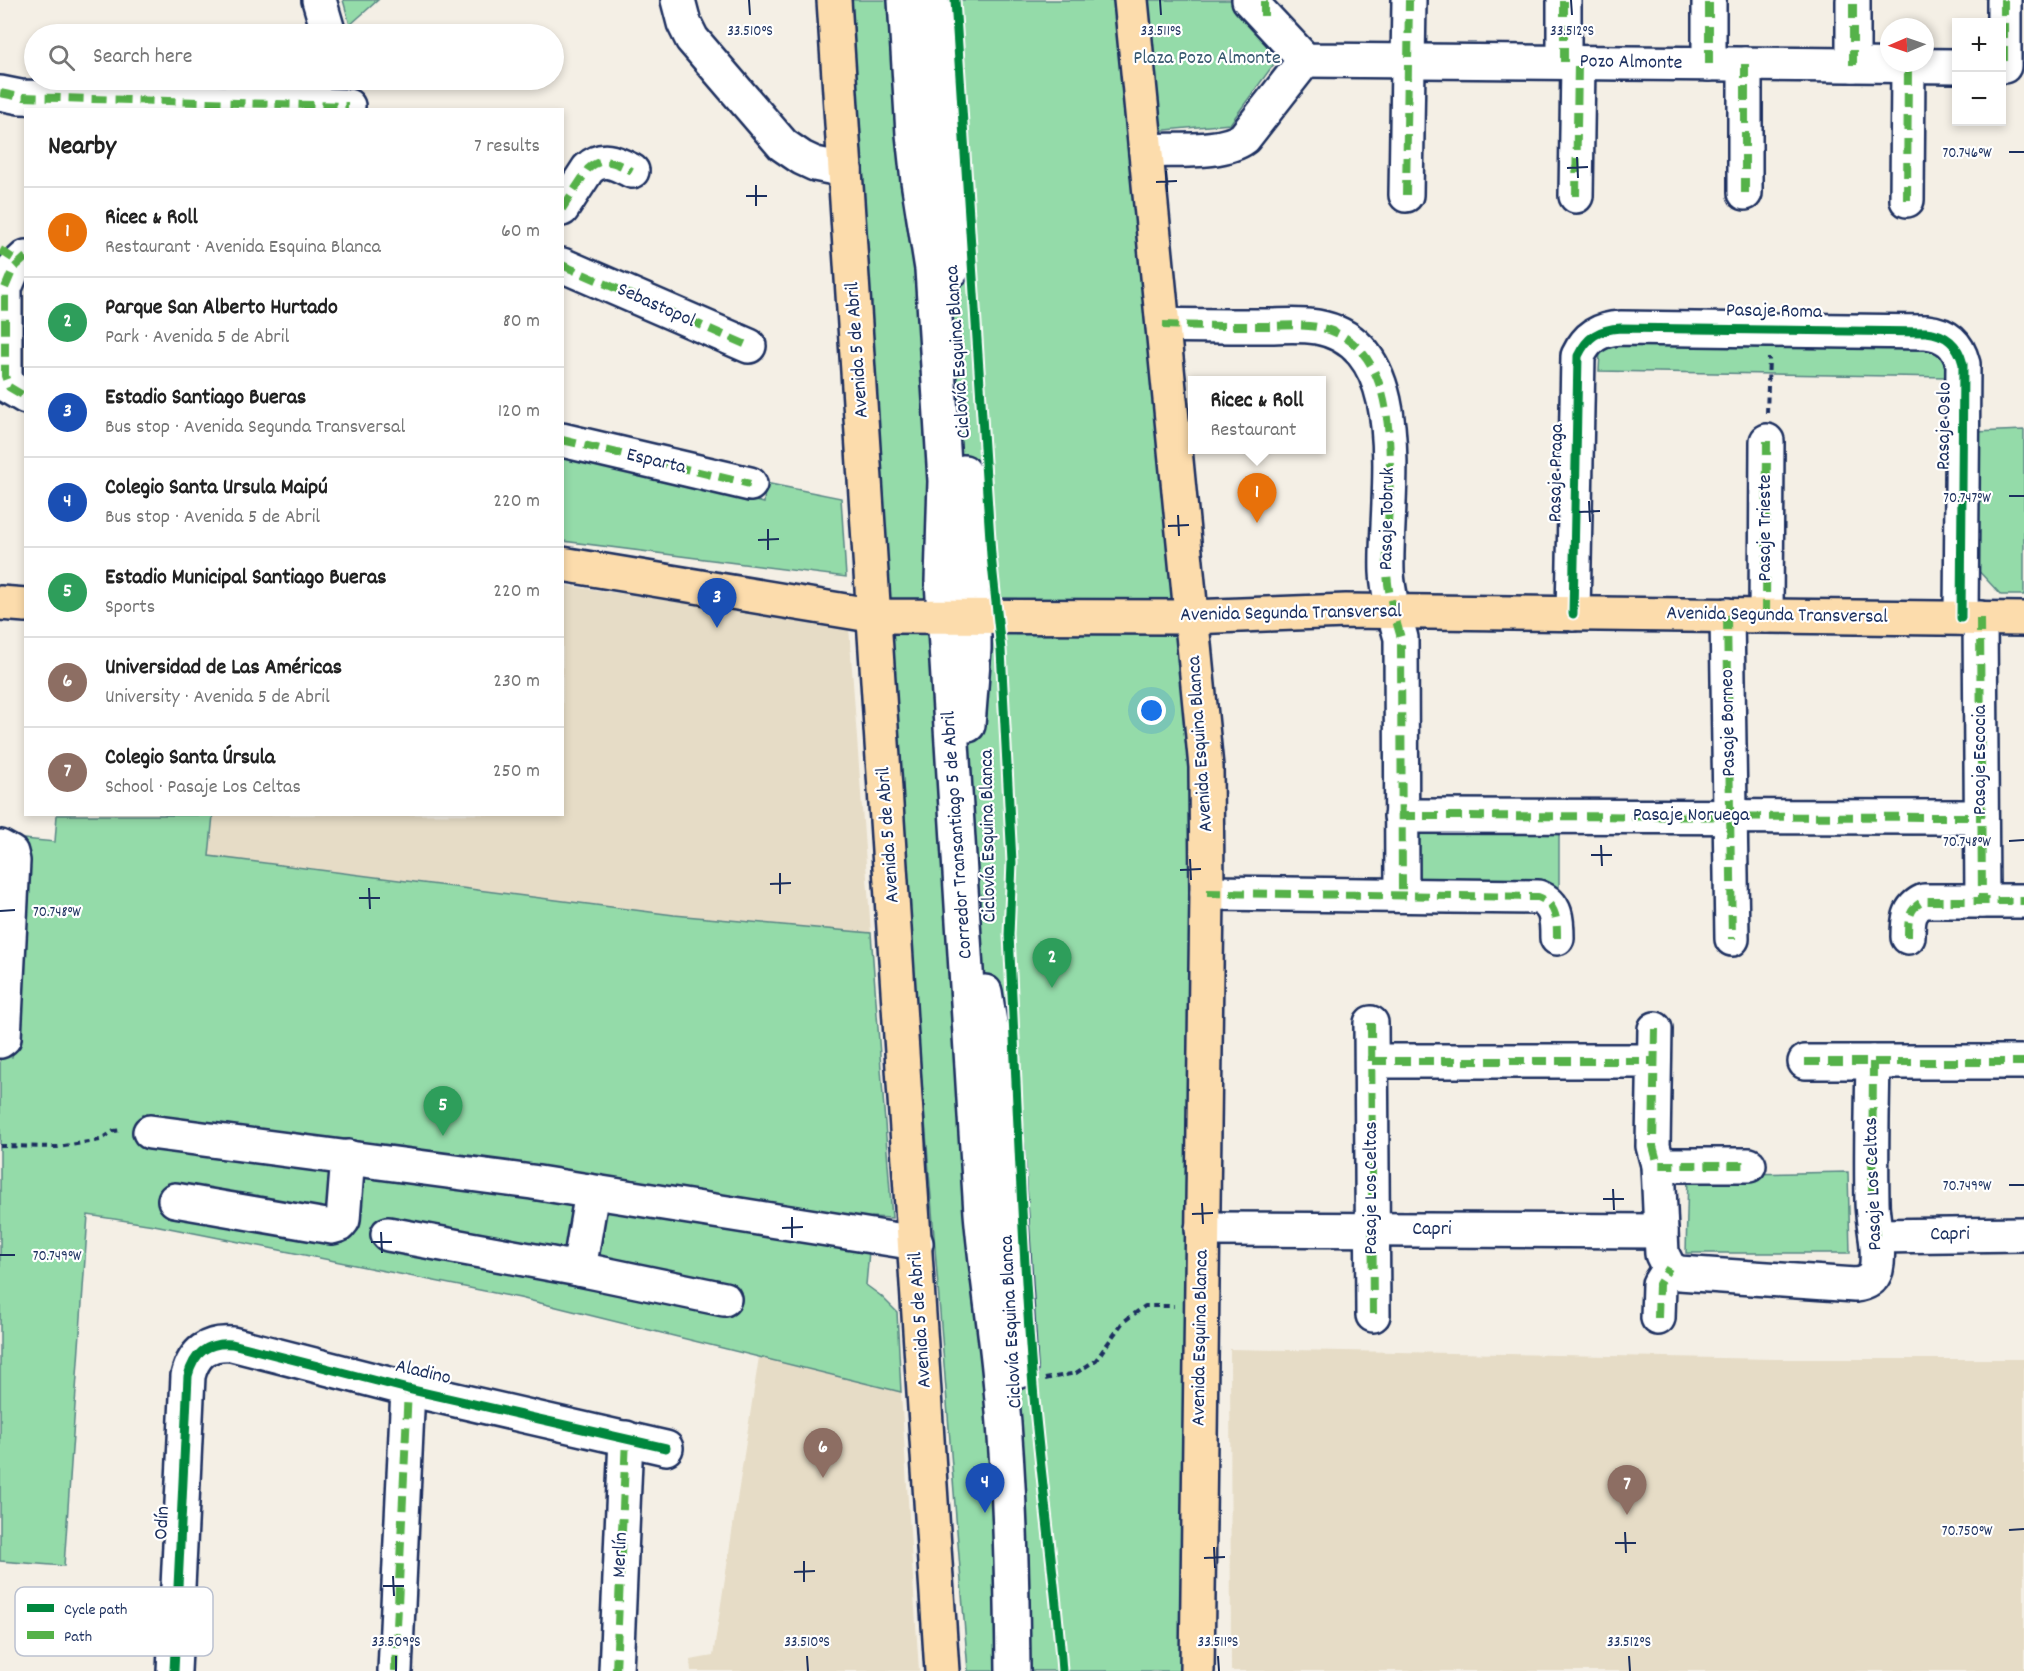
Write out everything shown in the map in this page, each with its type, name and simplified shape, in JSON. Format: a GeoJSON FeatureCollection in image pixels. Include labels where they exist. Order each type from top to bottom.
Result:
{"type":"FeatureCollection","features":[{"type":"Feature","properties":{"kind":"main road","name":"Avenida 5 de Abril"},"geometry":{"type":"LineString","coordinates":[[834,0],[876,616],[942,1671]]}},
{"type":"Feature","properties":{"kind":"main road","name":"Avenida Esquina Blanca"},"geometry":{"type":"LineString","coordinates":[[1131,0],[1206,767],[1207,893],[1197,1671]]}},
{"type":"Feature","properties":{"kind":"main road","name":"Avenida Segunda Transversal"},"geometry":{"type":"LineString","coordinates":[[564,564],[876,616],[1191,617],[1292,612],[1393,611],[2024,619]]}},
{"type":"Feature","properties":{"kind":"main road"},"geometry":{"type":"LineString","coordinates":[[0,603],[24,605]]}},
{"type":"Feature","properties":{"kind":"street"},"geometry":{"type":"LineString","coordinates":[[319,0],[326,24]]}},
{"type":"Feature","properties":{"kind":"street"},"geometry":{"type":"LineString","coordinates":[[678,0],[684,23],[692,39],[776,138],[802,158],[830,168],[845,170]]}},
{"type":"Feature","properties":{"kind":"street","name":"Corredor Transantiago 5 de Abril"},"geometry":{"type":"LineString","coordinates":[[905,0],[913,134],[932,269],[945,481],[941,559],[959,616],[974,649],[968,717],[968,761],[984,980],[1004,1109],[1035,1629],[1035,1671]]}},
{"type":"Feature","properties":{"kind":"street","name":"Corredor Transantiago 5 de Abril"},"geometry":{"type":"LineString","coordinates":[[932,0],[937,39],[982,1232],[998,1357],[1007,1474],[1013,1671]]}},
{"type":"Feature","properties":{"kind":"street"},"geometry":{"type":"LineString","coordinates":[[1406,195],[1409,0]]}},
{"type":"Feature","properties":{"kind":"street"},"geometry":{"type":"LineString","coordinates":[[1564,0],[1571,62],[1576,195]]}},
{"type":"Feature","properties":{"kind":"street"},"geometry":{"type":"LineString","coordinates":[[1709,0],[1709,64]]}},
{"type":"Feature","properties":{"kind":"street"},"geometry":{"type":"LineString","coordinates":[[1853,0],[1853,65]]}},
{"type":"Feature","properties":{"kind":"street"},"geometry":{"type":"LineString","coordinates":[[2004,0],[2010,66]]}},
{"type":"Feature","properties":{"kind":"street"},"geometry":{"type":"LineString","coordinates":[[1146,151],[1225,147],[1238,142],[1244,138],[1305,60],[1259,5]]}},
{"type":"Feature","properties":{"kind":"street","name":"Pozo Almonte"},"geometry":{"type":"LineString","coordinates":[[1305,60],[1880,65]]}},
{"type":"Feature","properties":{"kind":"street"},"geometry":{"type":"LineString","coordinates":[[1745,64],[1745,193]]}},
{"type":"Feature","properties":{"kind":"street","name":"Pozo Almonte"},"geometry":{"type":"LineString","coordinates":[[1934,66],[1952,66]]}},
{"type":"Feature","properties":{"kind":"street"},"geometry":{"type":"LineString","coordinates":[[1907,200],[1908,72]]}},
{"type":"Feature","properties":{"kind":"street"},"geometry":{"type":"LineString","coordinates":[[0,93],[20,97],[346,98]]}},
{"type":"Feature","properties":{"kind":"street"},"geometry":{"type":"LineString","coordinates":[[564,206],[593,164],[606,160],[632,171]]}},
{"type":"Feature","properties":{"kind":"street"},"geometry":{"type":"LineString","coordinates":[[15,256],[5,288],[5,376],[16,390]]}},
{"type":"Feature","properties":{"kind":"street","name":"Sebastopol"},"geometry":{"type":"LineString","coordinates":[[564,266],[749,346]]}},
{"type":"Feature","properties":{"kind":"street","name":"Pasaje Tobruk"},"geometry":{"type":"LineString","coordinates":[[1163,325],[1317,327],[1342,336],[1363,354],[1378,381],[1389,430],[1387,573],[1393,611],[1401,638],[1402,895]]}},
{"type":"Feature","properties":{"kind":"street","name":"Pasaje Roma"},"geometry":{"type":"LineString","coordinates":[[1591,337],[1600,331],[1621,328],[1926,332],[1936,333],[1955,345]]}},
{"type":"Feature","properties":{"kind":"street","name":"Pasaje Praga"},"geometry":{"type":"LineString","coordinates":[[1573,614],[1576,368],[1578,356],[1591,337]]}},
{"type":"Feature","properties":{"kind":"street","name":"Pasaje Oslo"},"geometry":{"type":"LineString","coordinates":[[1955,345],[1960,354],[1964,374],[1971,618]]}},
{"type":"Feature","properties":{"kind":"street","name":"Esparta"},"geometry":{"type":"LineString","coordinates":[[564,440],[750,484]]}},
{"type":"Feature","properties":{"kind":"street","name":"Pasaje Trieste"},"geometry":{"type":"LineString","coordinates":[[1766,616],[1767,441]]}},
{"type":"Feature","properties":{"kind":"street","name":"Pasaje Borneo"},"geometry":{"type":"LineString","coordinates":[[1727,615],[1732,939]]}},
{"type":"Feature","properties":{"kind":"street","name":"Pasaje Escocia"},"geometry":{"type":"LineString","coordinates":[[1971,618],[1981,817],[1982,901]]}},
{"type":"Feature","properties":{"kind":"street","name":"Pasaje Noruega"},"geometry":{"type":"LineString","coordinates":[[1401,816],[1981,817]]}},
{"type":"Feature","properties":{"kind":"street"},"geometry":{"type":"LineString","coordinates":[[0,847],[11,854],[13,861],[4,1038],[0,1041]]}},
{"type":"Feature","properties":{"kind":"street"},"geometry":{"type":"LineString","coordinates":[[1207,893],[1538,897],[1550,904],[1555,912],[1557,938]]}},
{"type":"Feature","properties":{"kind":"street"},"geometry":{"type":"LineString","coordinates":[[1908,937],[1910,914],[1918,904],[1930,900],[2024,901]]}},
{"type":"Feature","properties":{"kind":"street","name":"Pasaje Los Celtas"},"geometry":{"type":"LineString","coordinates":[[1371,1023],[1373,1315]]}},
{"type":"Feature","properties":{"kind":"street"},"geometry":{"type":"LineString","coordinates":[[1372,1061],[1654,1045],[1653,1146],[1658,1166],[1663,1259],[1669,1268],[1659,1284],[1658,1318]]}},
{"type":"Feature","properties":{"kind":"street"},"geometry":{"type":"LineString","coordinates":[[1805,1062],[2024,1062]]}},
{"type":"Feature","properties":{"kind":"street","name":"Pasaje Los Celtas"},"geometry":{"type":"LineString","coordinates":[[1669,1268],[1679,1273],[1855,1285],[1870,1280],[1876,1268],[1876,1236],[1872,1204],[1873,1062]]}},
{"type":"Feature","properties":{"kind":"street"},"geometry":{"type":"LineString","coordinates":[[150,1132],[348,1157],[592,1192],[916,1243]]}},
{"type":"Feature","properties":{"kind":"street"},"geometry":{"type":"LineString","coordinates":[[175,1200],[333,1227],[339,1225],[343,1220],[348,1157]]}},
{"type":"Feature","properties":{"kind":"street"},"geometry":{"type":"LineString","coordinates":[[1658,1166],[1749,1165]]}},
{"type":"Feature","properties":{"kind":"street"},"geometry":{"type":"LineString","coordinates":[[579,1269],[592,1192]]}},
{"type":"Feature","properties":{"kind":"street","name":"Capri"},"geometry":{"type":"LineString","coordinates":[[1202,1229],[1661,1231]]}},
{"type":"Feature","properties":{"kind":"street"},"geometry":{"type":"LineString","coordinates":[[388,1234],[579,1269],[724,1299]]}},
{"type":"Feature","properties":{"kind":"street","name":"Capri"},"geometry":{"type":"LineString","coordinates":[[1876,1236],[2024,1234]]}},
{"type":"Feature","properties":{"kind":"street","name":"Aladino"},"geometry":{"type":"LineString","coordinates":[[188,1376],[195,1357],[202,1350],[211,1345],[232,1344],[408,1389],[666,1448]]}},
{"type":"Feature","properties":{"kind":"street","name":"Odín"},"geometry":{"type":"LineString","coordinates":[[178,1587],[188,1376]]}},
{"type":"Feature","properties":{"kind":"street"},"geometry":{"type":"LineString","coordinates":[[396,1671],[408,1389]]}},
{"type":"Feature","properties":{"kind":"street","name":"Merlín"},"geometry":{"type":"LineString","coordinates":[[616,1671],[626,1438]]}},
{"type":"Feature","properties":{"kind":"street","name":"Odín"},"geometry":{"type":"LineString","coordinates":[[174,1671],[175,1656]]}},
{"type":"Feature","properties":{"kind":"path"},"geometry":{"type":"LineString","coordinates":[[1767,441],[1769,330]]}},
{"type":"Feature","properties":{"kind":"path"},"geometry":{"type":"LineString","coordinates":[[0,1146],[58,1147],[100,1140],[114,1131],[130,1129],[150,1132]]}},
{"type":"Feature","properties":{"kind":"path"},"geometry":{"type":"LineString","coordinates":[[1044,1380],[1076,1373],[1096,1360],[1124,1322],[1145,1306],[1201,1305]]}},
{"type":"Feature","properties":{"kind":"shaded area"},"geometry":{"type":"Polygon","coordinates":[[[564,585],[849,627],[871,933],[674,915],[208,856],[213,816],[564,816],[564,585]]]}},
{"type":"Feature","properties":{"kind":"shaded area"},"geometry":{"type":"Polygon","coordinates":[[[1230,1349],[1775,1359],[2024,1359],[2024,1671],[1231,1671],[1230,1349]]]}},
{"type":"Feature","properties":{"kind":"shaded area"},"geometry":{"type":"Polygon","coordinates":[[[759,1357],[901,1392],[919,1671],[691,1671],[690,1660],[713,1656],[759,1357]]]}},
{"type":"Feature","properties":{"kind":"green space"},"geometry":{"type":"Polygon","coordinates":[[[343,0],[378,0],[351,24],[343,0]]]}},
{"type":"Feature","properties":{"kind":"green space"},"geometry":{"type":"Polygon","coordinates":[[[844,0],[1114,0],[1177,618],[1189,772],[1189,1205],[1183,1671],[968,1671],[885,609],[844,0]]]}},
{"type":"Feature","properties":{"kind":"green space","name":"Plaza Pozo Almonte"},"geometry":{"type":"Polygon","coordinates":[[[1144,0],[1232,0],[1282,53],[1230,124],[1155,131],[1144,0]]]}},
{"type":"Feature","properties":{"kind":"green space"},"geometry":{"type":"Polygon","coordinates":[[[1624,342],[1927,343],[1948,355],[1948,377],[1599,371],[1600,352],[1624,342]]]}},
{"type":"Feature","properties":{"kind":"green space"},"geometry":{"type":"Polygon","coordinates":[[[2024,430],[2024,595],[2001,595],[1974,566],[1975,432],[2024,430]]]}},
{"type":"Feature","properties":{"kind":"green space"},"geometry":{"type":"Polygon","coordinates":[[[564,452],[764,503],[765,483],[841,498],[846,577],[564,541],[564,452]]]}},
{"type":"Feature","properties":{"kind":"green space"},"geometry":{"type":"Polygon","coordinates":[[[57,816],[213,816],[209,856],[674,915],[871,933],[892,1218],[872,1217],[866,1285],[897,1312],[901,1392],[520,1298],[154,1225],[88,1215],[64,1566],[0,1561],[0,1056],[12,1057],[24,839],[55,842],[57,816]]]}},
{"type":"Feature","properties":{"kind":"green space"},"geometry":{"type":"Polygon","coordinates":[[[1417,825],[1559,825],[1559,889],[1417,889],[1417,825]]]}},
{"type":"Feature","properties":{"kind":"green space"},"geometry":{"type":"Polygon","coordinates":[[[1848,1172],[1850,1253],[1686,1253],[1688,1175],[1848,1172]]]}},
{"type":"Feature","properties":{"kind":"marked path"},"geometry":{"type":"LineString","coordinates":[[1264,0],[1264,16]]}},
{"type":"Feature","properties":{"kind":"marked path"},"geometry":{"type":"LineString","coordinates":[[1406,195],[1409,0]]}},
{"type":"Feature","properties":{"kind":"marked path"},"geometry":{"type":"LineString","coordinates":[[1564,0],[1564,62]]}},
{"type":"Feature","properties":{"kind":"marked path"},"geometry":{"type":"LineString","coordinates":[[1709,0],[1709,64]]}},
{"type":"Feature","properties":{"kind":"marked path"},"geometry":{"type":"LineString","coordinates":[[1853,0],[1853,65]]}},
{"type":"Feature","properties":{"kind":"marked path"},"geometry":{"type":"LineString","coordinates":[[2004,0],[2004,18]]}},
{"type":"Feature","properties":{"kind":"marked path"},"geometry":{"type":"LineString","coordinates":[[1576,196],[1578,63]]}},
{"type":"Feature","properties":{"kind":"marked path"},"geometry":{"type":"LineString","coordinates":[[1745,64],[1745,193]]}},
{"type":"Feature","properties":{"kind":"marked path"},"geometry":{"type":"LineString","coordinates":[[1907,200],[1908,72]]}},
{"type":"Feature","properties":{"kind":"marked path"},"geometry":{"type":"LineString","coordinates":[[0,93],[20,97],[348,106]]}},
{"type":"Feature","properties":{"kind":"marked path"},"geometry":{"type":"LineString","coordinates":[[564,206],[588,169],[599,162],[610,162],[632,171]]}},
{"type":"Feature","properties":{"kind":"marked path"},"geometry":{"type":"LineString","coordinates":[[0,250],[19,262]]}},
{"type":"Feature","properties":{"kind":"marked path"},"geometry":{"type":"LineString","coordinates":[[24,259],[13,269],[5,288],[5,376],[9,387],[24,396]]}},
{"type":"Feature","properties":{"kind":"marked path"},"geometry":{"type":"LineString","coordinates":[[564,266],[749,346]]}},
{"type":"Feature","properties":{"kind":"marked path"},"geometry":{"type":"LineString","coordinates":[[1163,325],[1317,327],[1349,340],[1370,363],[1382,394],[1388,430],[1390,468],[1387,572],[1390,597],[1401,638],[1402,895]]}},
{"type":"Feature","properties":{"kind":"marked path"},"geometry":{"type":"LineString","coordinates":[[564,440],[750,484]]}},
{"type":"Feature","properties":{"kind":"marked path"},"geometry":{"type":"LineString","coordinates":[[1766,616],[1767,441]]}},
{"type":"Feature","properties":{"kind":"marked path"},"geometry":{"type":"LineString","coordinates":[[1727,615],[1732,939]]}},
{"type":"Feature","properties":{"kind":"marked path"},"geometry":{"type":"LineString","coordinates":[[1980,618],[1982,901]]}},
{"type":"Feature","properties":{"kind":"marked path"},"geometry":{"type":"LineString","coordinates":[[1401,816],[1981,817]]}},
{"type":"Feature","properties":{"kind":"marked path"},"geometry":{"type":"LineString","coordinates":[[1207,893],[1538,897],[1549,904],[1555,913],[1557,938]]}},
{"type":"Feature","properties":{"kind":"marked path"},"geometry":{"type":"LineString","coordinates":[[1908,937],[1912,911],[1924,901],[2024,901]]}},
{"type":"Feature","properties":{"kind":"marked path"},"geometry":{"type":"LineString","coordinates":[[1371,1023],[1373,1315]]}},
{"type":"Feature","properties":{"kind":"marked path"},"geometry":{"type":"LineString","coordinates":[[1655,1029],[1653,1146],[1658,1165],[1749,1165]]}},
{"type":"Feature","properties":{"kind":"marked path"},"geometry":{"type":"LineString","coordinates":[[1372,1061],[1654,1061]]}},
{"type":"Feature","properties":{"kind":"marked path"},"geometry":{"type":"LineString","coordinates":[[1805,1062],[2024,1062]]}},
{"type":"Feature","properties":{"kind":"marked path"},"geometry":{"type":"LineString","coordinates":[[1873,1062],[1872,1204],[1876,1236]]}},
{"type":"Feature","properties":{"kind":"marked path"},"geometry":{"type":"LineString","coordinates":[[1658,1318],[1659,1284],[1669,1268]]}},
{"type":"Feature","properties":{"kind":"marked path"},"geometry":{"type":"LineString","coordinates":[[395,1671],[408,1389]]}},
{"type":"Feature","properties":{"kind":"marked path"},"geometry":{"type":"LineString","coordinates":[[616,1671],[626,1438]]}},
{"type":"Feature","properties":{"kind":"cycle path","name":"Ciclovía Esquina Blanca"},"geometry":{"type":"LineString","coordinates":[[955,0],[991,555],[1001,650],[1012,862],[1009,935],[1029,1330],[1036,1422],[1062,1671]]}},
{"type":"Feature","properties":{"kind":"cycle path"},"geometry":{"type":"LineString","coordinates":[[1573,614],[1578,356],[1585,344],[1595,335],[1606,330],[1621,328],[1926,332],[1940,335],[1950,341],[1958,351],[1963,364],[1961,618]]}},
{"type":"Feature","properties":{"kind":"cycle path"},"geometry":{"type":"LineString","coordinates":[[178,1587],[188,1376],[198,1355],[203,1350],[216,1345],[232,1344],[408,1389],[666,1448]]}},
{"type":"Feature","properties":{"kind":"cycle path"},"geometry":{"type":"LineString","coordinates":[[174,1671],[175,1656]]}},
{"type":"Feature","properties":{"kind":"place","name":"Ricec & Roll"},"geometry":{"type":"Point","coordinates":[1257,523]}},
{"type":"Feature","properties":{"kind":"place","name":"Estadio Santiago Bueras"},"geometry":{"type":"Point","coordinates":[717,628]}},
{"type":"Feature","properties":{"kind":"place","name":"Parque San Alberto Hurtado"},"geometry":{"type":"Point","coordinates":[1052,988]}},
{"type":"Feature","properties":{"kind":"place","name":"Estadio Municipal Santiago Bueras"},"geometry":{"type":"Point","coordinates":[443,1136]}},
{"type":"Feature","properties":{"kind":"place","name":"Universidad de Las Américas"},"geometry":{"type":"Point","coordinates":[823,1478]}},
{"type":"Feature","properties":{"kind":"place","name":"Colegio Santa Ursula Maipú"},"geometry":{"type":"Point","coordinates":[985,1513]}},
{"type":"Feature","properties":{"kind":"place","name":"Colegio Santa Úrsula"},"geometry":{"type":"Point","coordinates":[1627,1515]}}]}
